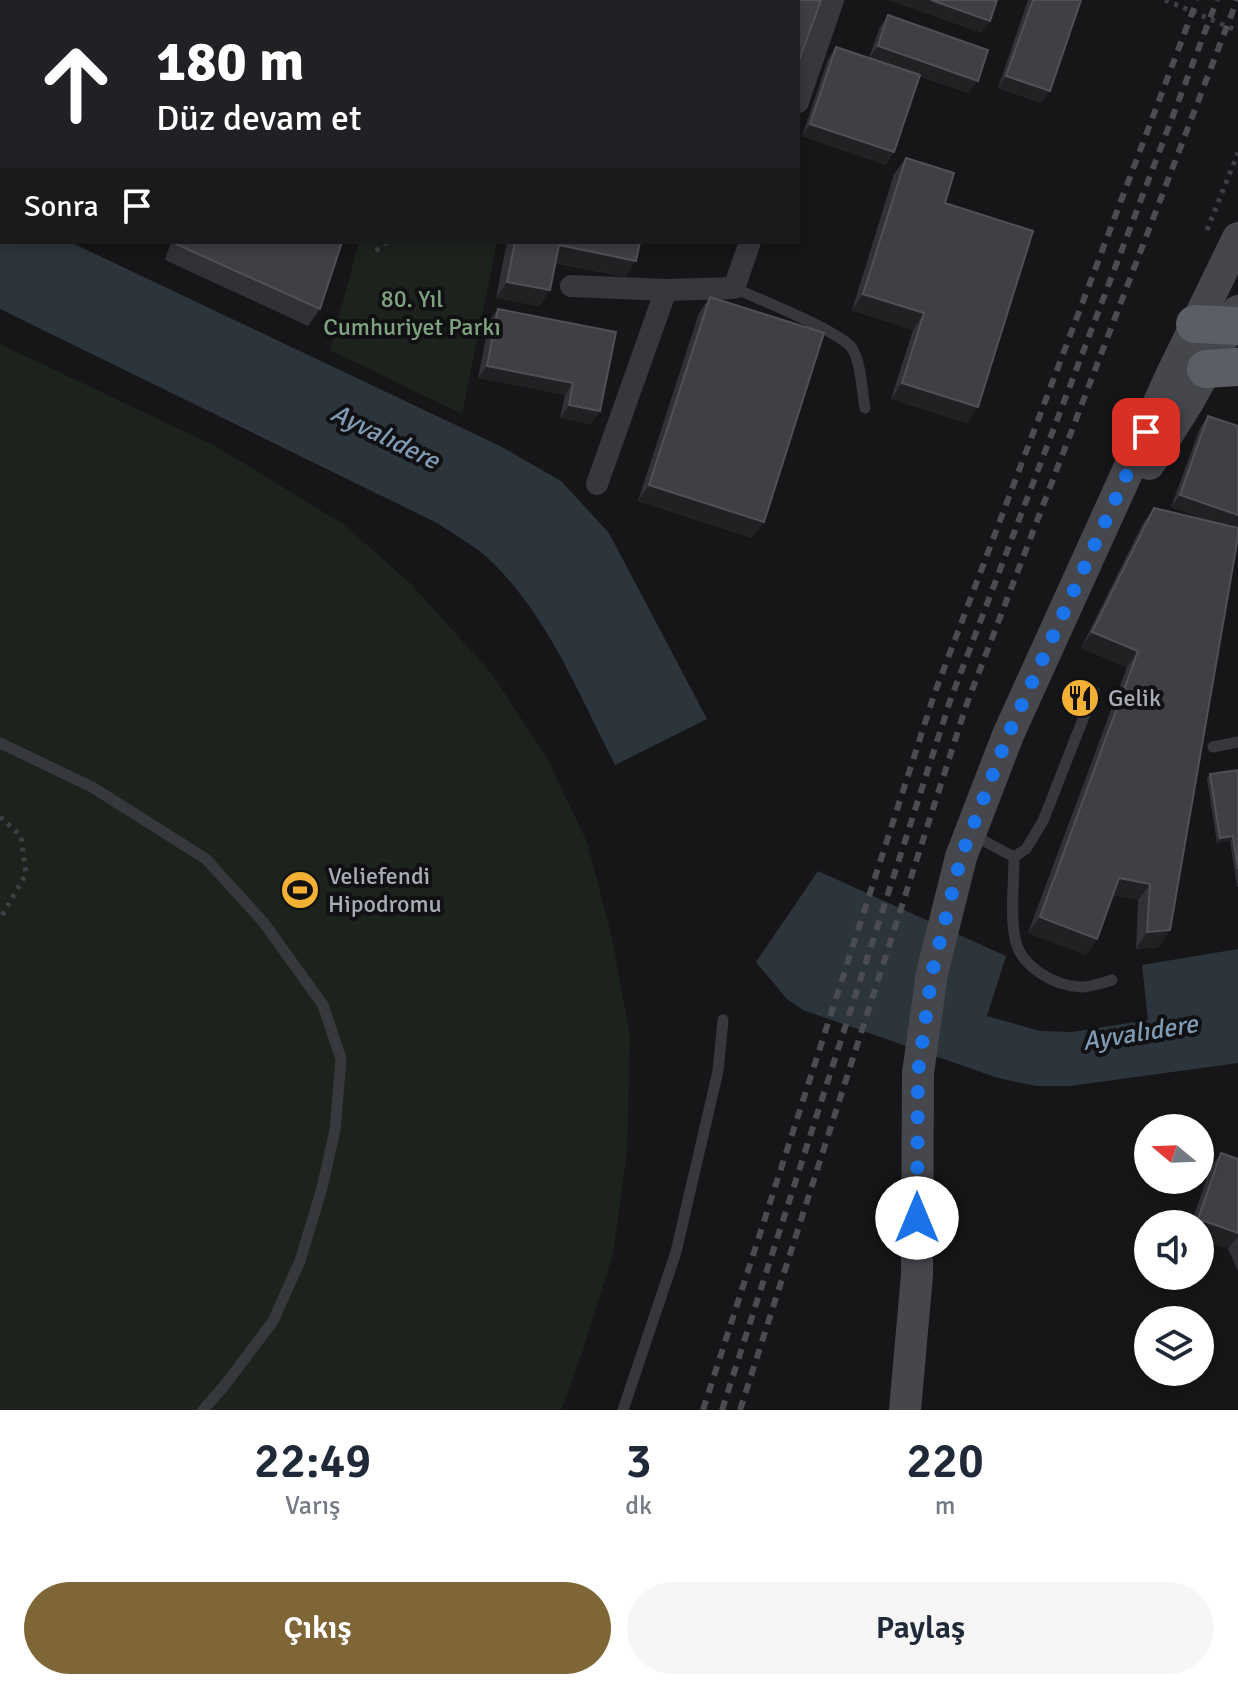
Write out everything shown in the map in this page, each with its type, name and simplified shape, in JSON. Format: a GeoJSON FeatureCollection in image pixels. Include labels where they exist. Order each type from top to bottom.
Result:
{"type":"FeatureCollection","features":[{"type":"Feature","properties":{"kind":"main road"},"geometry":{"type":"LineString","coordinates":[[905,1410],[917,1275],[918,1073],[940,933],[970,833],[1008,735],[1085,566],[1208,365],[1226,322],[1238,238]]}},
{"type":"Feature","properties":{"kind":"street"},"geometry":{"type":"LineString","coordinates":[[800,96],[833,0]]}},
{"type":"Feature","properties":{"kind":"street"},"geometry":{"type":"LineString","coordinates":[[571,286],[666,290],[734,288],[749,244]]}},
{"type":"Feature","properties":{"kind":"street"},"geometry":{"type":"LineString","coordinates":[[597,484],[666,290]]}},
{"type":"Feature","properties":{"kind":"lane"},"geometry":{"type":"LineString","coordinates":[[734,288],[851,346],[857,361],[865,408]]}},
{"type":"Feature","properties":{"kind":"lane"},"geometry":{"type":"LineString","coordinates":[[1014,857],[1026,849],[1043,821],[1094,691]]}},
{"type":"Feature","properties":{"kind":"lane"},"geometry":{"type":"LineString","coordinates":[[1213,747],[1238,742]]}},
{"type":"Feature","properties":{"kind":"lane"},"geometry":{"type":"LineString","coordinates":[[0,743],[92,787],[206,859],[264,923],[323,1005],[341,1059],[335,1130],[322,1188],[300,1261],[273,1321],[203,1410]]}},
{"type":"Feature","properties":{"kind":"lane"},"geometry":{"type":"LineString","coordinates":[[970,833],[1014,857]]}},
{"type":"Feature","properties":{"kind":"lane"},"geometry":{"type":"LineString","coordinates":[[1014,857],[1015,941],[1026,961],[1051,979],[1066,985],[1084,987],[1112,980]]}},
{"type":"Feature","properties":{"kind":"lane"},"geometry":{"type":"LineString","coordinates":[[623,1410],[676,1252],[718,1071],[723,1020]]}},
{"type":"Feature","properties":{"kind":"path"},"geometry":{"type":"LineString","coordinates":[[1165,0],[1238,31]]}},
{"type":"Feature","properties":{"kind":"path"},"geometry":{"type":"LineString","coordinates":[[1204,238],[1238,153]]}},
{"type":"Feature","properties":{"kind":"path"},"geometry":{"type":"LineString","coordinates":[[376,251],[385,244]]}},
{"type":"Feature","properties":{"kind":"path"},"geometry":{"type":"LineString","coordinates":[[0,817],[21,836],[26,874],[0,919]]}},
{"type":"Feature","properties":{"kind":"green space","name":"80. Yıl Cumhuriyet Parkı"},"geometry":{"type":"Polygon","coordinates":[[[358,244],[497,244],[462,414],[330,350],[358,244]]]}},
{"type":"Feature","properties":{"kind":"green space","name":"Veliefendi Hipodromu"},"geometry":{"type":"Polygon","coordinates":[[[0,344],[217,447],[343,524],[411,584],[492,674],[547,758],[587,842],[612,938],[630,1036],[627,1152],[613,1253],[561,1410],[0,1410],[0,344]]]}},
{"type":"Feature","properties":{"kind":"water","name":"Ayvalıdere"},"geometry":{"type":"Polygon","coordinates":[[[0,244],[74,244],[500,446],[561,481],[609,533],[707,719],[615,765],[546,632],[512,584],[480,551],[437,523],[0,309],[0,244]]]}},
{"type":"Feature","properties":{"kind":"water","name":"Ayvalıdere"},"geometry":{"type":"Polygon","coordinates":[[[818,871],[1006,956],[987,1016],[1040,1031],[1072,1032],[1148,1020],[1142,965],[1238,949],[1238,1063],[1070,1086],[1036,1086],[998,1078],[803,1010],[787,999],[756,962],[818,871]]]}},
{"type":"Feature","properties":{"kind":"building"},"geometry":{"type":"Polygon","coordinates":[[[800,0],[821,0],[800,58],[800,0]]]}},
{"type":"Feature","properties":{"kind":"building"},"geometry":{"type":"Polygon","coordinates":[[[931,0],[997,0],[990,21],[931,0]]]}},
{"type":"Feature","properties":{"kind":"building"},"geometry":{"type":"Polygon","coordinates":[[[1033,0],[1081,0],[1050,91],[1006,76],[1033,0]]]}},
{"type":"Feature","properties":{"kind":"building"},"geometry":{"type":"Polygon","coordinates":[[[888,15],[988,50],[978,81],[878,46],[888,15]]]}},
{"type":"Feature","properties":{"kind":"building"},"geometry":{"type":"Polygon","coordinates":[[[836,47],[920,75],[894,152],[810,124],[836,47]]]}},
{"type":"Feature","properties":{"kind":"building"},"geometry":{"type":"Polygon","coordinates":[[[906,158],[954,173],[945,203],[1033,231],[978,407],[902,383],[924,313],[863,294],[906,158]]]}},
{"type":"Feature","properties":{"kind":"building"},"geometry":{"type":"Polygon","coordinates":[[[176,244],[341,244],[320,309],[176,244]]]}},
{"type":"Feature","properties":{"kind":"building"},"geometry":{"type":"Polygon","coordinates":[[[515,244],[640,244],[636,261],[559,245],[550,290],[507,282],[515,244]]]}},
{"type":"Feature","properties":{"kind":"building"},"geometry":{"type":"Polygon","coordinates":[[[710,297],[824,333],[764,522],[649,485],[710,297]]]}},
{"type":"Feature","properties":{"kind":"building"},"geometry":{"type":"Polygon","coordinates":[[[498,309],[616,332],[600,411],[569,405],[573,383],[487,366],[498,309]]]}},
{"type":"Feature","properties":{"kind":"building"},"geometry":{"type":"Polygon","coordinates":[[[1208,416],[1238,426],[1238,515],[1180,495],[1208,416]]]}},
{"type":"Feature","properties":{"kind":"building"},"geometry":{"type":"Polygon","coordinates":[[[1154,508],[1238,528],[1238,537],[1170,930],[1147,932],[1150,884],[1119,878],[1097,939],[1040,917],[1138,651],[1092,632],[1154,508]]]}},
{"type":"Feature","properties":{"kind":"building"},"geometry":{"type":"Polygon","coordinates":[[[1238,770],[1238,869],[1233,836],[1220,838],[1210,774],[1238,770]]]}},
{"type":"Feature","properties":{"kind":"building"},"geometry":{"type":"Polygon","coordinates":[[[1221,1153],[1238,1159],[1238,1233],[1214,1225],[1214,1210],[1201,1210],[1207,1194],[1214,1194],[1214,1173],[1221,1153]]]}},
{"type":"Feature","properties":{"kind":"railway"},"geometry":{"type":"LineString","coordinates":[[703,1410],[934,695],[1197,0]]}},
{"type":"Feature","properties":{"kind":"railway"},"geometry":{"type":"LineString","coordinates":[[722,1410],[950,701],[1217,0]]}},
{"type":"Feature","properties":{"kind":"railway"},"geometry":{"type":"LineString","coordinates":[[740,1410],[966,706],[1237,0]]}},
{"type":"Feature","properties":{"kind":"place","name":"Gelik"},"geometry":{"type":"Point","coordinates":[1080,698]}},
{"type":"Feature","properties":{"kind":"place","name":"Veliefendi Hipodromu"},"geometry":{"type":"Point","coordinates":[300,890]}},
{"type":"Feature","properties":{"kind":"route"},"geometry":{"type":"LineString","coordinates":[[917,1218],[918,1073],[932,973],[961,857],[1008,735],[1146,432]]}}]}
